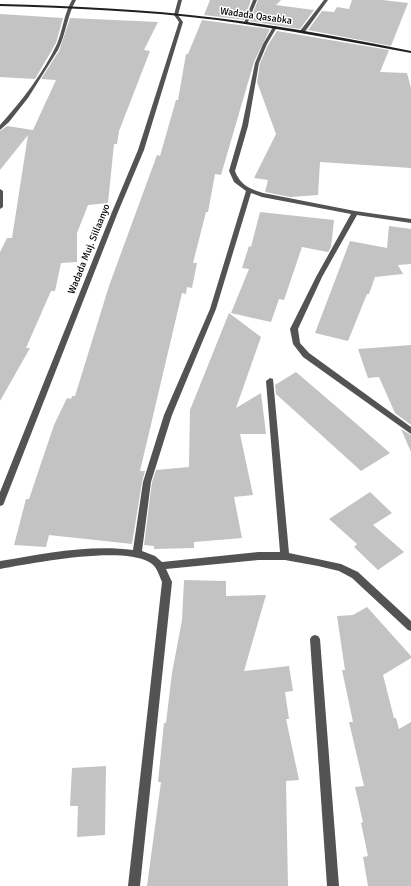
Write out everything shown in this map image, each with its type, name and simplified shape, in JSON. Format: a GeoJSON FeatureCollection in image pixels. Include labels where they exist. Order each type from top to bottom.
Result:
{"type":"FeatureCollection","features":[{"type":"Feature","properties":{"kind":"street"},"geometry":{"type":"LineString","coordinates":[[0,128],[17,110],[38,81],[60,41],[62,27],[74,0]]}},
{"type":"Feature","properties":{"kind":"street","name":"Wadada Muj. Siilaanyo"},"geometry":{"type":"LineString","coordinates":[[0,503],[141,150],[181,22],[176,14],[180,0]]}},
{"type":"Feature","properties":{"kind":"street"},"geometry":{"type":"LineString","coordinates":[[246,22],[255,0]]}},
{"type":"Feature","properties":{"kind":"street"},"geometry":{"type":"LineString","coordinates":[[302,32],[326,0]]}},
{"type":"Feature","properties":{"kind":"street","name":"Wadada Qasabka"},"geometry":{"type":"LineString","coordinates":[[0,4],[176,14],[246,22],[411,52]]}},
{"type":"Feature","properties":{"kind":"street"},"geometry":{"type":"LineString","coordinates":[[276,27],[264,44],[257,63],[245,126],[232,171],[240,186],[250,191],[355,213],[411,221]]}},
{"type":"Feature","properties":{"kind":"street"},"geometry":{"type":"LineString","coordinates":[[0,191],[0,207]]}},
{"type":"Feature","properties":{"kind":"street"},"geometry":{"type":"LineString","coordinates":[[137,553],[147,482],[168,416],[213,309],[250,191]]}},
{"type":"Feature","properties":{"kind":"street"},"geometry":{"type":"LineString","coordinates":[[355,213],[319,276],[294,329],[297,344],[306,355],[411,431]]}},
{"type":"Feature","properties":{"kind":"street"},"geometry":{"type":"LineString","coordinates":[[270,382],[285,556]]}},
{"type":"Feature","properties":{"kind":"street"},"geometry":{"type":"LineString","coordinates":[[0,565],[62,555],[106,552],[137,553],[152,558],[160,566],[167,582],[134,886]]}},
{"type":"Feature","properties":{"kind":"street"},"geometry":{"type":"LineString","coordinates":[[160,566],[258,556],[285,556],[341,568],[356,575],[411,627]]}},
{"type":"Feature","properties":{"kind":"street"},"geometry":{"type":"LineString","coordinates":[[315,639],[333,886]]}},
{"type":"Feature","properties":{"kind":"building"},"geometry":{"type":"Polygon","coordinates":[[[210,0],[251,0],[244,20],[204,15],[210,0]]]}},
{"type":"Feature","properties":{"kind":"building"},"geometry":{"type":"Polygon","coordinates":[[[258,0],[281,0],[276,5],[314,10],[300,29],[250,21],[258,0]]]}},
{"type":"Feature","properties":{"kind":"building"},"geometry":{"type":"Polygon","coordinates":[[[352,0],[383,0],[408,3],[391,46],[308,30],[322,11],[334,12],[337,7],[349,9],[352,0]]]}},
{"type":"Feature","properties":{"kind":"building"},"geometry":{"type":"Polygon","coordinates":[[[0,14],[63,18],[56,43],[35,79],[0,77],[0,14]]]}},
{"type":"Feature","properties":{"kind":"building"},"geometry":{"type":"Polygon","coordinates":[[[70,18],[158,22],[144,50],[150,51],[119,131],[117,144],[114,144],[108,203],[88,205],[77,233],[77,262],[61,263],[55,291],[51,291],[26,348],[30,348],[0,401],[0,252],[7,238],[12,238],[28,135],[0,170],[0,131],[7,126],[33,130],[56,80],[41,79],[59,51],[70,18]]]}},
{"type":"Feature","properties":{"kind":"building"},"geometry":{"type":"Polygon","coordinates":[[[202,20],[270,29],[254,62],[221,175],[215,174],[208,212],[206,212],[193,263],[197,263],[192,288],[187,287],[186,294],[182,293],[140,471],[145,471],[132,544],[49,535],[46,547],[14,545],[26,499],[29,499],[54,425],[67,398],[71,399],[72,396],[75,396],[109,286],[157,155],[160,156],[176,100],[178,100],[186,54],[188,54],[202,20]]]}},
{"type":"Feature","properties":{"kind":"building"},"geometry":{"type":"Polygon","coordinates":[[[277,31],[389,50],[380,72],[407,73],[411,88],[411,168],[320,162],[318,195],[290,197],[265,192],[268,180],[254,178],[276,134],[257,82],[260,63],[268,45],[277,31]]]}},
{"type":"Feature","properties":{"kind":"building"},"geometry":{"type":"Polygon","coordinates":[[[260,212],[334,220],[331,247],[328,252],[302,247],[284,300],[279,299],[271,322],[231,313],[249,269],[242,268],[249,246],[251,247],[260,212]]]}},
{"type":"Feature","properties":{"kind":"building"},"geometry":{"type":"Polygon","coordinates":[[[389,226],[411,229],[411,264],[398,265],[403,274],[375,277],[348,341],[315,333],[350,241],[387,248],[389,226]]]}},
{"type":"Feature","properties":{"kind":"building"},"geometry":{"type":"Polygon","coordinates":[[[229,313],[261,337],[236,408],[261,393],[266,434],[240,434],[253,495],[234,497],[242,538],[194,542],[194,548],[154,549],[154,546],[144,545],[152,482],[156,470],[189,467],[190,410],[229,313]]]}},
{"type":"Feature","properties":{"kind":"building"},"geometry":{"type":"Polygon","coordinates":[[[411,345],[411,425],[395,413],[379,377],[368,378],[358,349],[411,345]]]}},
{"type":"Feature","properties":{"kind":"building"},"geometry":{"type":"Polygon","coordinates":[[[296,372],[390,453],[361,471],[276,394],[275,385],[296,372]]]}},
{"type":"Feature","properties":{"kind":"building"},"geometry":{"type":"Polygon","coordinates":[[[401,429],[411,435],[411,452],[401,429]]]}},
{"type":"Feature","properties":{"kind":"building"},"geometry":{"type":"Polygon","coordinates":[[[370,492],[392,513],[373,525],[404,552],[378,570],[354,547],[357,544],[329,519],[370,492]]]}},
{"type":"Feature","properties":{"kind":"building"},"geometry":{"type":"Polygon","coordinates":[[[184,580],[226,581],[226,596],[266,595],[244,671],[289,666],[293,691],[285,692],[289,719],[286,719],[299,780],[286,781],[288,886],[147,886],[161,782],[158,782],[164,723],[166,723],[172,673],[182,620],[184,580]]]}},
{"type":"Feature","properties":{"kind":"building"},"geometry":{"type":"Polygon","coordinates":[[[367,607],[411,656],[411,658],[383,675],[394,718],[396,718],[399,729],[411,722],[411,886],[368,886],[363,857],[368,856],[361,823],[363,822],[355,787],[364,786],[349,722],[353,722],[342,670],[345,670],[337,616],[353,615],[367,607]]]}},
{"type":"Feature","properties":{"kind":"building"},"geometry":{"type":"Polygon","coordinates":[[[106,766],[105,835],[77,837],[78,806],[70,806],[72,768],[106,766]]]}}]}
